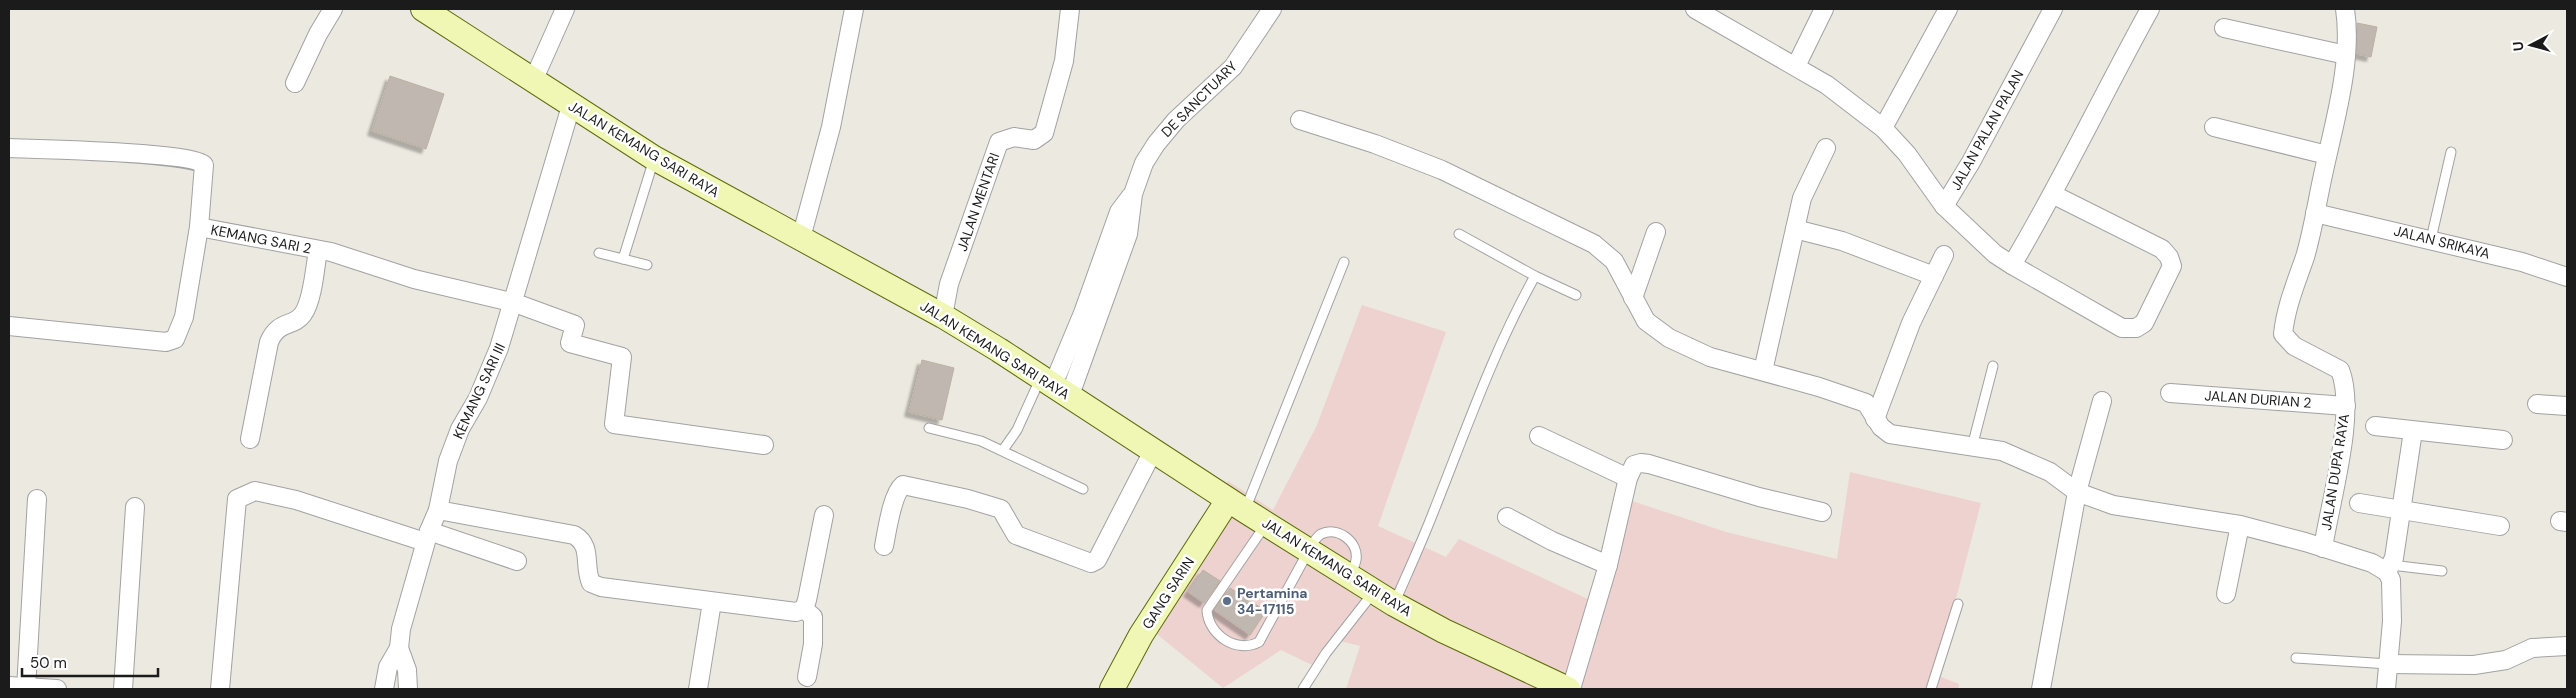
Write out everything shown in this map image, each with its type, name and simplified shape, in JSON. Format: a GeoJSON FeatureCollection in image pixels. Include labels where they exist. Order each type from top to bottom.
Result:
{"type":"FeatureCollection","features":[{"type":"Feature","properties":{"kind":"main road","name":"JALAN KEMANG SARI RAYA"},"geometry":{"type":"LineString","coordinates":[[423,9],[654,158],[943,316],[1055,386],[1236,505],[1394,604],[1541,684],[1569,689]]}},
{"type":"Feature","properties":{"kind":"main road","name":"GANG SARIN"},"geometry":{"type":"LineString","coordinates":[[1112,689],[1141,635],[1236,505]]}},
{"type":"Feature","properties":{"kind":"street"},"geometry":{"type":"LineString","coordinates":[[295,82],[318,34],[333,9]]}},
{"type":"Feature","properties":{"kind":"street"},"geometry":{"type":"LineString","coordinates":[[533,81],[566,9]]}},
{"type":"Feature","properties":{"kind":"street"},"geometry":{"type":"LineString","coordinates":[[801,238],[831,127],[854,9]]}},
{"type":"Feature","properties":{"kind":"street","name":"JALAN MENTARI"},"geometry":{"type":"LineString","coordinates":[[943,316],[949,284],[999,142],[1014,138],[1034,140],[1044,132],[1064,61],[1070,9]]}},
{"type":"Feature","properties":{"kind":"street","name":"DE SANCTUARY"},"geometry":{"type":"LineString","coordinates":[[1055,386],[1128,234],[1133,194],[1144,163],[1156,144],[1176,120],[1233,67],[1272,9]]}},
{"type":"Feature","properties":{"kind":"street","name":"JALAN PALAN PALAN"},"geometry":{"type":"LineString","coordinates":[[1695,9],[1713,13],[1827,85],[1883,128],[1907,154],[1944,206],[1971,162],[2053,9]]}},
{"type":"Feature","properties":{"kind":"street"},"geometry":{"type":"LineString","coordinates":[[1796,66],[1824,9]]}},
{"type":"Feature","properties":{"kind":"street"},"geometry":{"type":"LineString","coordinates":[[1883,128],[1948,9]]}},
{"type":"Feature","properties":{"kind":"street"},"geometry":{"type":"LineString","coordinates":[[2012,265],[2054,195],[2102,96],[2150,9]]}},
{"type":"Feature","properties":{"kind":"street","name":"JALAN DUPA RAYA"},"geometry":{"type":"LineString","coordinates":[[2345,9],[2346,55],[2327,155],[2305,256],[2286,310],[2283,334],[2294,346],[2340,370],[2346,406],[2322,548],[2372,563],[2390,565]]}},
{"type":"Feature","properties":{"kind":"street"},"geometry":{"type":"LineString","coordinates":[[2224,28],[2346,55]]}},
{"type":"Feature","properties":{"kind":"street","name":"KEMANG SARI III"},"geometry":{"type":"LineString","coordinates":[[384,689],[388,667],[399,648],[401,629],[427,536],[438,510],[448,461],[460,429],[478,398],[515,303],[540,204],[571,106]]}},
{"type":"Feature","properties":{"kind":"street"},"geometry":{"type":"LineString","coordinates":[[1300,120],[1375,144],[1442,170],[1594,244],[1614,261],[1646,321],[1669,338],[1710,357],[1866,403],[1881,427],[1900,437],[2014,455],[2050,472],[2078,492],[2113,505],[2240,526],[2322,548]]}},
{"type":"Feature","properties":{"kind":"street"},"geometry":{"type":"LineString","coordinates":[[2214,127],[2327,155]]}},
{"type":"Feature","properties":{"kind":"street","name":"KEMANG SARI 2"},"geometry":{"type":"LineString","coordinates":[[9,148],[160,156],[201,162],[204,166],[199,226],[318,250],[414,279],[515,303],[575,324],[570,343],[622,357],[614,424],[764,445]]}},
{"type":"Feature","properties":{"kind":"street"},"geometry":{"type":"LineString","coordinates":[[1762,371],[1802,198],[1826,148]]}},
{"type":"Feature","properties":{"kind":"street"},"geometry":{"type":"LineString","coordinates":[[1944,206],[1995,254],[2012,265],[2122,328],[2136,328],[2144,323],[2172,266],[2170,257],[2162,249],[2054,195]]}},
{"type":"Feature","properties":{"kind":"street","name":"JALAN SRIKAYA"},"geometry":{"type":"LineString","coordinates":[[2315,212],[2522,262],[2567,277]]}},
{"type":"Feature","properties":{"kind":"street"},"geometry":{"type":"LineString","coordinates":[[9,326],[166,342],[175,339],[184,317],[199,226]]}},
{"type":"Feature","properties":{"kind":"street"},"geometry":{"type":"LineString","coordinates":[[1795,228],[1842,241],[1934,276]]}},
{"type":"Feature","properties":{"kind":"street"},"geometry":{"type":"LineString","coordinates":[[1633,298],[1656,232]]}},
{"type":"Feature","properties":{"kind":"street"},"geometry":{"type":"LineString","coordinates":[[250,439],[269,342],[274,331],[302,316],[307,306],[318,250]]}},
{"type":"Feature","properties":{"kind":"street"},"geometry":{"type":"LineString","coordinates":[[1875,419],[1911,323],[1944,255]]}},
{"type":"Feature","properties":{"kind":"street","name":"JALAN DURIAN 2"},"geometry":{"type":"LineString","coordinates":[[2170,393],[2346,406]]}},
{"type":"Feature","properties":{"kind":"street"},"geometry":{"type":"LineString","coordinates":[[2041,689],[2045,679],[2078,492],[2102,401]]}},
{"type":"Feature","properties":{"kind":"street"},"geometry":{"type":"LineString","coordinates":[[2537,404],[2567,406]]}},
{"type":"Feature","properties":{"kind":"street"},"geometry":{"type":"LineString","coordinates":[[2375,426],[2503,440]]}},
{"type":"Feature","properties":{"kind":"street"},"geometry":{"type":"LineString","coordinates":[[2386,689],[2389,664],[2390,565],[2401,510],[2413,431]]}},
{"type":"Feature","properties":{"kind":"street"},"geometry":{"type":"LineString","coordinates":[[1539,436],[1628,478]]}},
{"type":"Feature","properties":{"kind":"street"},"geometry":{"type":"LineString","coordinates":[[884,546],[892,508],[899,488],[902,485],[1001,508],[1016,535],[1091,563],[1097,560],[1153,451]]}},
{"type":"Feature","properties":{"kind":"street"},"geometry":{"type":"LineString","coordinates":[[1569,689],[1608,564],[1628,478],[1634,465],[1641,462],[1759,497],[1822,512]]}},
{"type":"Feature","properties":{"kind":"street"},"geometry":{"type":"LineString","coordinates":[[220,689],[237,499],[255,491],[296,500],[517,561]]}},
{"type":"Feature","properties":{"kind":"street"},"geometry":{"type":"LineString","coordinates":[[27,688],[37,499]]}},
{"type":"Feature","properties":{"kind":"street"},"geometry":{"type":"LineString","coordinates":[[2360,503],[2500,526]]}},
{"type":"Feature","properties":{"kind":"street"},"geometry":{"type":"LineString","coordinates":[[123,689],[135,507]]}},
{"type":"Feature","properties":{"kind":"street"},"geometry":{"type":"LineString","coordinates":[[438,510],[574,534],[583,540],[586,550],[587,574],[591,583],[601,587],[776,610],[796,612],[804,609]]}},
{"type":"Feature","properties":{"kind":"street"},"geometry":{"type":"LineString","coordinates":[[804,609],[824,515]]}},
{"type":"Feature","properties":{"kind":"street"},"geometry":{"type":"LineString","coordinates":[[1507,517],[1552,541],[1608,564]]}},
{"type":"Feature","properties":{"kind":"street"},"geometry":{"type":"LineString","coordinates":[[2226,594],[2240,526]]}},
{"type":"Feature","properties":{"kind":"street"},"geometry":{"type":"LineString","coordinates":[[698,689],[712,602]]}},
{"type":"Feature","properties":{"kind":"street"},"geometry":{"type":"LineString","coordinates":[[804,609],[813,617],[813,644],[807,677]]}},
{"type":"Feature","properties":{"kind":"street"},"geometry":{"type":"LineString","coordinates":[[2389,664],[2474,665],[2506,660],[2532,648],[2567,646]]}},
{"type":"Feature","properties":{"kind":"street","name":"KEMANG SARI III"},"geometry":{"type":"LineString","coordinates":[[399,648],[407,670],[408,689]]}},
{"type":"Feature","properties":{"kind":"street"},"geometry":{"type":"LineString","coordinates":[[9,686],[57,689]]}},
{"type":"Feature","properties":{"kind":"lane"},"geometry":{"type":"LineString","coordinates":[[2431,239],[2451,152]]}},
{"type":"Feature","properties":{"kind":"lane"},"geometry":{"type":"LineString","coordinates":[[622,259],[654,158]]}},
{"type":"Feature","properties":{"kind":"lane"},"geometry":{"type":"LineString","coordinates":[[1459,234],[1534,276],[1576,295]]}},
{"type":"Feature","properties":{"kind":"lane"},"geometry":{"type":"LineString","coordinates":[[598,253],[647,265]]}},
{"type":"Feature","properties":{"kind":"lane"},"geometry":{"type":"LineString","coordinates":[[1236,505],[1344,262]]}},
{"type":"Feature","properties":{"kind":"lane"},"geometry":{"type":"LineString","coordinates":[[1394,604],[1433,515],[1464,433],[1510,323],[1534,276]]}},
{"type":"Feature","properties":{"kind":"lane"},"geometry":{"type":"LineString","coordinates":[[1972,447],[1993,366]]}},
{"type":"Feature","properties":{"kind":"lane"},"geometry":{"type":"LineString","coordinates":[[1003,450],[1017,430],[1055,386]]}},
{"type":"Feature","properties":{"kind":"lane"},"geometry":{"type":"LineString","coordinates":[[928,428],[981,441],[1083,489]]}},
{"type":"Feature","properties":{"kind":"lane"},"geometry":{"type":"LineString","coordinates":[[1266,524],[1207,610],[1212,627],[1229,642],[1240,647],[1250,647],[1259,642],[1308,550],[1314,540],[1322,534],[1334,532],[1346,536],[1354,545],[1356,559],[1350,576]]}},
{"type":"Feature","properties":{"kind":"lane"},"geometry":{"type":"LineString","coordinates":[[2390,565],[2442,571]]}},
{"type":"Feature","properties":{"kind":"lane"},"geometry":{"type":"LineString","coordinates":[[1303,689],[1326,653],[1374,591]]}},
{"type":"Feature","properties":{"kind":"lane"},"geometry":{"type":"LineString","coordinates":[[1931,689],[1958,604]]}},
{"type":"Feature","properties":{"kind":"lane"},"geometry":{"type":"LineString","coordinates":[[2296,658],[2389,664]]}},
{"type":"Feature","properties":{"kind":"shaded area"},"geometry":{"type":"Polygon","coordinates":[[[1362,305],[1446,332],[1378,526],[1446,557],[1459,539],[1594,602],[1626,499],[1726,532],[1837,559],[1850,472],[1981,503],[1936,675],[1959,684],[1958,689],[1346,689],[1360,646],[1332,639],[1312,665],[1281,650],[1223,688],[1142,622],[1228,481],[1273,510],[1317,425],[1362,305]]]}},
{"type":"Feature","properties":{"kind":"building"},"geometry":{"type":"Polygon","coordinates":[[[2357,23],[2377,27],[2371,57],[2357,54],[2357,23]]]}},
{"type":"Feature","properties":{"kind":"building"},"geometry":{"type":"Polygon","coordinates":[[[390,76],[444,94],[426,149],[372,131],[390,76]]]}},
{"type":"Feature","properties":{"kind":"building"},"geometry":{"type":"Polygon","coordinates":[[[922,360],[954,368],[942,420],[909,412],[922,360]]]}},
{"type":"Feature","properties":{"kind":"building"},"geometry":{"type":"Polygon","coordinates":[[[1203,570],[1220,581],[1204,603],[1188,592],[1203,570]]]}},
{"type":"Feature","properties":{"kind":"building"},"geometry":{"type":"Polygon","coordinates":[[[1230,588],[1266,611],[1250,635],[1214,610],[1230,588]]]}},
{"type":"Feature","properties":{"kind":"place","name":"Pertamina 34-17115"},"geometry":{"type":"Point","coordinates":[1227,601]}}]}
